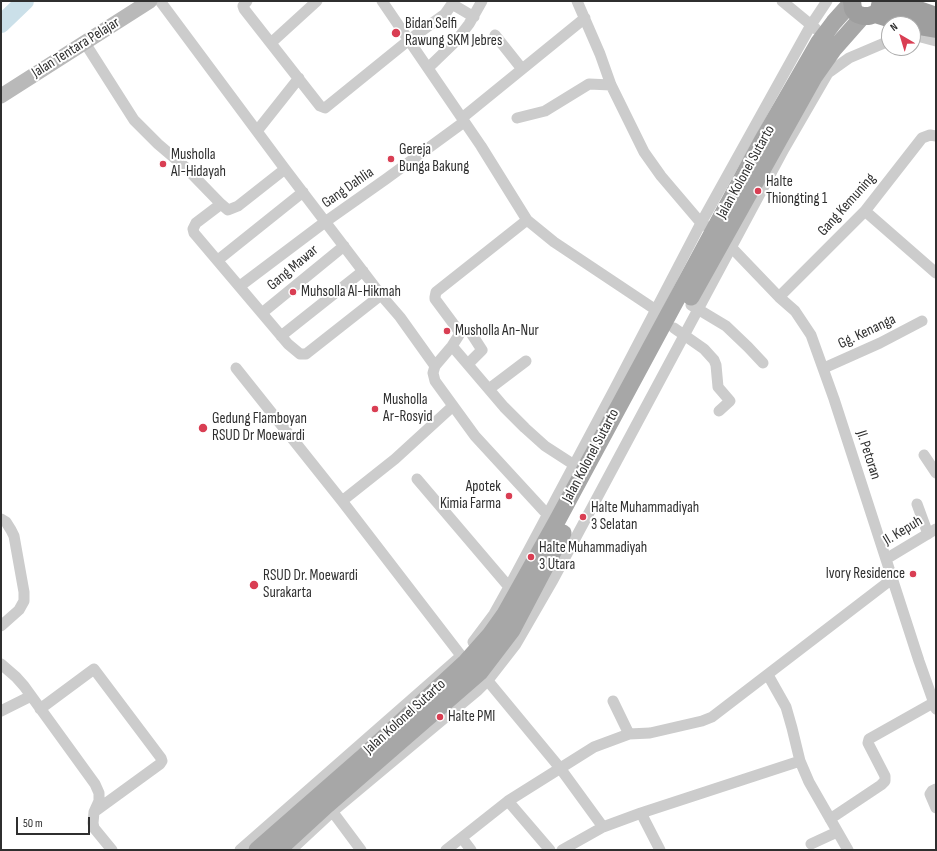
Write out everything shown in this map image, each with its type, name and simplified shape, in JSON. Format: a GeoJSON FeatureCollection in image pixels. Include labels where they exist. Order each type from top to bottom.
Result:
{"type":"FeatureCollection","features":[{"type":"Feature","properties":{"kind":"highway"},"geometry":{"type":"LineString","coordinates":[[870,8],[913,8],[936,16]]}},
{"type":"Feature","properties":{"kind":"highway"},"geometry":{"type":"LineString","coordinates":[[870,8],[889,16]]}},
{"type":"Feature","properties":{"kind":"highway"},"geometry":{"type":"LineString","coordinates":[[921,27],[936,29]]}},
{"type":"Feature","properties":{"kind":"main road","name":"Jalan Tentara Pelajar"},"geometry":{"type":"LineString","coordinates":[[1,96],[150,1]]}},
{"type":"Feature","properties":{"kind":"main road","name":"Jalan Kolonel Sutarto"},"geometry":{"type":"LineString","coordinates":[[247,849],[320,802],[484,676],[512,630],[670,323],[717,236],[817,30],[870,8]]}},
{"type":"Feature","properties":{"kind":"main road","name":"Jalan Kolonel Sutarto"},"geometry":{"type":"LineString","coordinates":[[278,850],[320,802],[463,659],[490,635],[505,614],[514,589],[579,468],[670,323],[693,306],[717,236],[780,147],[800,113],[814,77],[833,50],[870,8]]}},
{"type":"Feature","properties":{"kind":"street"},"geometry":{"type":"LineString","coordinates":[[160,1],[325,222],[381,295],[400,317],[435,366]]}},
{"type":"Feature","properties":{"kind":"street"},"geometry":{"type":"LineString","coordinates":[[248,1],[243,6],[244,9],[272,42],[320,106],[325,108],[409,40],[445,14],[453,3],[474,18]]}},
{"type":"Feature","properties":{"kind":"street"},"geometry":{"type":"LineString","coordinates":[[272,42],[317,1]]}},
{"type":"Feature","properties":{"kind":"street"},"geometry":{"type":"LineString","coordinates":[[382,1],[463,120],[527,220],[554,242],[670,323],[704,349],[714,360],[718,387],[730,401],[719,411]]}},
{"type":"Feature","properties":{"kind":"street"},"geometry":{"type":"LineString","coordinates":[[428,68],[456,41],[474,18],[482,1]]}},
{"type":"Feature","properties":{"kind":"street","name":"Jl. Petoran"},"geometry":{"type":"LineString","coordinates":[[577,1],[600,54],[611,86],[637,138],[653,165],[717,236],[795,311],[811,335],[824,368],[892,579],[935,706]]}},
{"type":"Feature","properties":{"kind":"street"},"geometry":{"type":"LineString","coordinates":[[782,1],[817,30],[827,1]]}},
{"type":"Feature","properties":{"kind":"street","name":"Gang Dahlia"},"geometry":{"type":"LineString","coordinates":[[240,286],[325,222],[386,179],[463,120],[522,69],[585,18]]}},
{"type":"Feature","properties":{"kind":"street"},"geometry":{"type":"LineString","coordinates":[[495,35],[522,69]]}},
{"type":"Feature","properties":{"kind":"street"},"geometry":{"type":"LineString","coordinates":[[921,37],[936,41]]}},
{"type":"Feature","properties":{"kind":"street"},"geometry":{"type":"LineString","coordinates":[[84,43],[134,120],[158,144],[185,167],[228,210],[238,206],[285,169]]}},
{"type":"Feature","properties":{"kind":"street"},"geometry":{"type":"LineString","coordinates":[[800,113],[828,73],[849,58],[881,44]]}},
{"type":"Feature","properties":{"kind":"street"},"geometry":{"type":"LineString","coordinates":[[257,131],[299,78]]}},
{"type":"Feature","properties":{"kind":"street"},"geometry":{"type":"LineString","coordinates":[[517,118],[545,111],[589,84],[611,86]]}},
{"type":"Feature","properties":{"kind":"street","name":"Gang Kemuning"},"geometry":{"type":"LineString","coordinates":[[779,297],[865,211],[922,138],[930,135],[936,136]]}},
{"type":"Feature","properties":{"kind":"street"},"geometry":{"type":"LineString","coordinates":[[218,260],[303,192]]}},
{"type":"Feature","properties":{"kind":"street"},"geometry":{"type":"LineString","coordinates":[[221,204],[196,223],[193,229],[194,233],[281,336],[300,354],[306,354],[381,295]]}},
{"type":"Feature","properties":{"kind":"street"},"geometry":{"type":"LineString","coordinates":[[865,211],[934,268]]}},
{"type":"Feature","properties":{"kind":"street"},"geometry":{"type":"LineString","coordinates":[[527,220],[436,292],[435,299],[459,333],[458,338],[435,366],[433,377],[475,436],[552,518]]}},
{"type":"Feature","properties":{"kind":"street","name":"Gang Mawar"},"geometry":{"type":"LineString","coordinates":[[262,313],[344,246]]}},
{"type":"Feature","properties":{"kind":"street"},"geometry":{"type":"LineString","coordinates":[[281,336],[363,271]]}},
{"type":"Feature","properties":{"kind":"street"},"geometry":{"type":"LineString","coordinates":[[693,306],[726,326],[763,363]]}},
{"type":"Feature","properties":{"kind":"street","name":"Gg. Kenanga"},"geometry":{"type":"LineString","coordinates":[[824,368],[880,343],[922,321]]}},
{"type":"Feature","properties":{"kind":"street"},"geometry":{"type":"LineString","coordinates":[[468,364],[482,350],[471,333]]}},
{"type":"Feature","properties":{"kind":"street"},"geometry":{"type":"LineString","coordinates":[[452,346],[525,428],[545,446],[579,468]]}},
{"type":"Feature","properties":{"kind":"street"},"geometry":{"type":"LineString","coordinates":[[489,389],[526,362]]}},
{"type":"Feature","properties":{"kind":"street"},"geometry":{"type":"LineString","coordinates":[[236,368],[342,501],[463,659]]}},
{"type":"Feature","properties":{"kind":"street"},"geometry":{"type":"LineString","coordinates":[[342,501],[395,459],[453,406]]}},
{"type":"Feature","properties":{"kind":"street"},"geometry":{"type":"LineString","coordinates":[[924,455],[936,473]]}},
{"type":"Feature","properties":{"kind":"street"},"geometry":{"type":"LineString","coordinates":[[417,479],[514,589]]}},
{"type":"Feature","properties":{"kind":"street"},"geometry":{"type":"LineString","coordinates":[[917,504],[932,531]]}},
{"type":"Feature","properties":{"kind":"street"},"geometry":{"type":"LineString","coordinates":[[1,519],[6,522],[12,530],[14,536],[24,601],[19,610],[2,624]]}},
{"type":"Feature","properties":{"kind":"street","name":"Jl. Kepuh"},"geometry":{"type":"LineString","coordinates":[[886,559],[932,531]]}},
{"type":"Feature","properties":{"kind":"street"},"geometry":{"type":"LineString","coordinates":[[446,850],[508,801],[594,747],[629,734],[650,733],[709,719],[892,579]]}},
{"type":"Feature","properties":{"kind":"street"},"geometry":{"type":"LineString","coordinates":[[1,664],[16,677],[31,696],[97,788],[99,793],[99,801],[94,812],[94,828],[112,850]]}},
{"type":"Feature","properties":{"kind":"street"},"geometry":{"type":"LineString","coordinates":[[40,709],[94,669],[161,758],[162,761],[160,764],[94,812]]}},
{"type":"Feature","properties":{"kind":"street"},"geometry":{"type":"LineString","coordinates":[[768,675],[786,707],[800,761],[816,795],[848,850]]}},
{"type":"Feature","properties":{"kind":"street"},"geometry":{"type":"LineString","coordinates":[[484,676],[560,768],[603,827]]}},
{"type":"Feature","properties":{"kind":"street"},"geometry":{"type":"LineString","coordinates":[[1,711],[31,696]]}},
{"type":"Feature","properties":{"kind":"street"},"geometry":{"type":"LineString","coordinates":[[613,701],[629,734]]}},
{"type":"Feature","properties":{"kind":"street"},"geometry":{"type":"LineString","coordinates":[[830,819],[885,781],[885,776],[868,743],[870,740],[935,706]]}},
{"type":"Feature","properties":{"kind":"street"},"geometry":{"type":"LineString","coordinates":[[562,850],[603,827],[641,813],[800,761]]}},
{"type":"Feature","properties":{"kind":"street"},"geometry":{"type":"LineString","coordinates":[[936,788],[930,794],[936,808]]}},
{"type":"Feature","properties":{"kind":"street"},"geometry":{"type":"LineString","coordinates":[[508,801],[550,850]]}},
{"type":"Feature","properties":{"kind":"street"},"geometry":{"type":"LineString","coordinates":[[291,850],[320,802],[361,850]]}},
{"type":"Feature","properties":{"kind":"street"},"geometry":{"type":"LineString","coordinates":[[641,813],[660,850]]}},
{"type":"Feature","properties":{"kind":"street"},"geometry":{"type":"LineString","coordinates":[[811,844],[837,832]]}},
{"type":"Feature","properties":{"kind":"street"},"geometry":{"type":"LineString","coordinates":[[462,838],[471,850]]}},
{"type":"Feature","properties":{"kind":"waterway"},"geometry":{"type":"LineString","coordinates":[[1,24],[25,1]]}},
{"type":"Feature","properties":{"kind":"place","name":"Bidan Selfi Rawung SKM Jebres"},"geometry":{"type":"Point","coordinates":[396,33]}},
{"type":"Feature","properties":{"kind":"place","name":"Gereja Bunga Bakung"},"geometry":{"type":"Point","coordinates":[391,159]}},
{"type":"Feature","properties":{"kind":"place","name":"Musholla Al-Hidayah"},"geometry":{"type":"Point","coordinates":[163,164]}},
{"type":"Feature","properties":{"kind":"place","name":"Halte Thiongting 1"},"geometry":{"type":"Point","coordinates":[758,191]}},
{"type":"Feature","properties":{"kind":"place","name":"Muhsolla Al-Hikmah"},"geometry":{"type":"Point","coordinates":[293,292]}},
{"type":"Feature","properties":{"kind":"place","name":"Musholla An-Nur"},"geometry":{"type":"Point","coordinates":[447,331]}},
{"type":"Feature","properties":{"kind":"place","name":"Musholla Ar-Rosyid"},"geometry":{"type":"Point","coordinates":[375,409]}},
{"type":"Feature","properties":{"kind":"place","name":"Gedung Flamboyan RSUD Dr Moewardi"},"geometry":{"type":"Point","coordinates":[203,428]}},
{"type":"Feature","properties":{"kind":"place","name":"Apotek Kimia Farma"},"geometry":{"type":"Point","coordinates":[509,496]}},
{"type":"Feature","properties":{"kind":"place","name":"Halte Muhammadiyah 3 Selatan"},"geometry":{"type":"Point","coordinates":[583,517]}},
{"type":"Feature","properties":{"kind":"place","name":"Halte Muhammadiyah 3 Utara"},"geometry":{"type":"Point","coordinates":[531,557]}},
{"type":"Feature","properties":{"kind":"place","name":"Ivory Residence"},"geometry":{"type":"Point","coordinates":[913,574]}},
{"type":"Feature","properties":{"kind":"place","name":"RSUD Dr. Moewardi Surakarta"},"geometry":{"type":"Point","coordinates":[254,585]}},
{"type":"Feature","properties":{"kind":"place","name":"Halte PMI"},"geometry":{"type":"Point","coordinates":[440,717]}}]}
